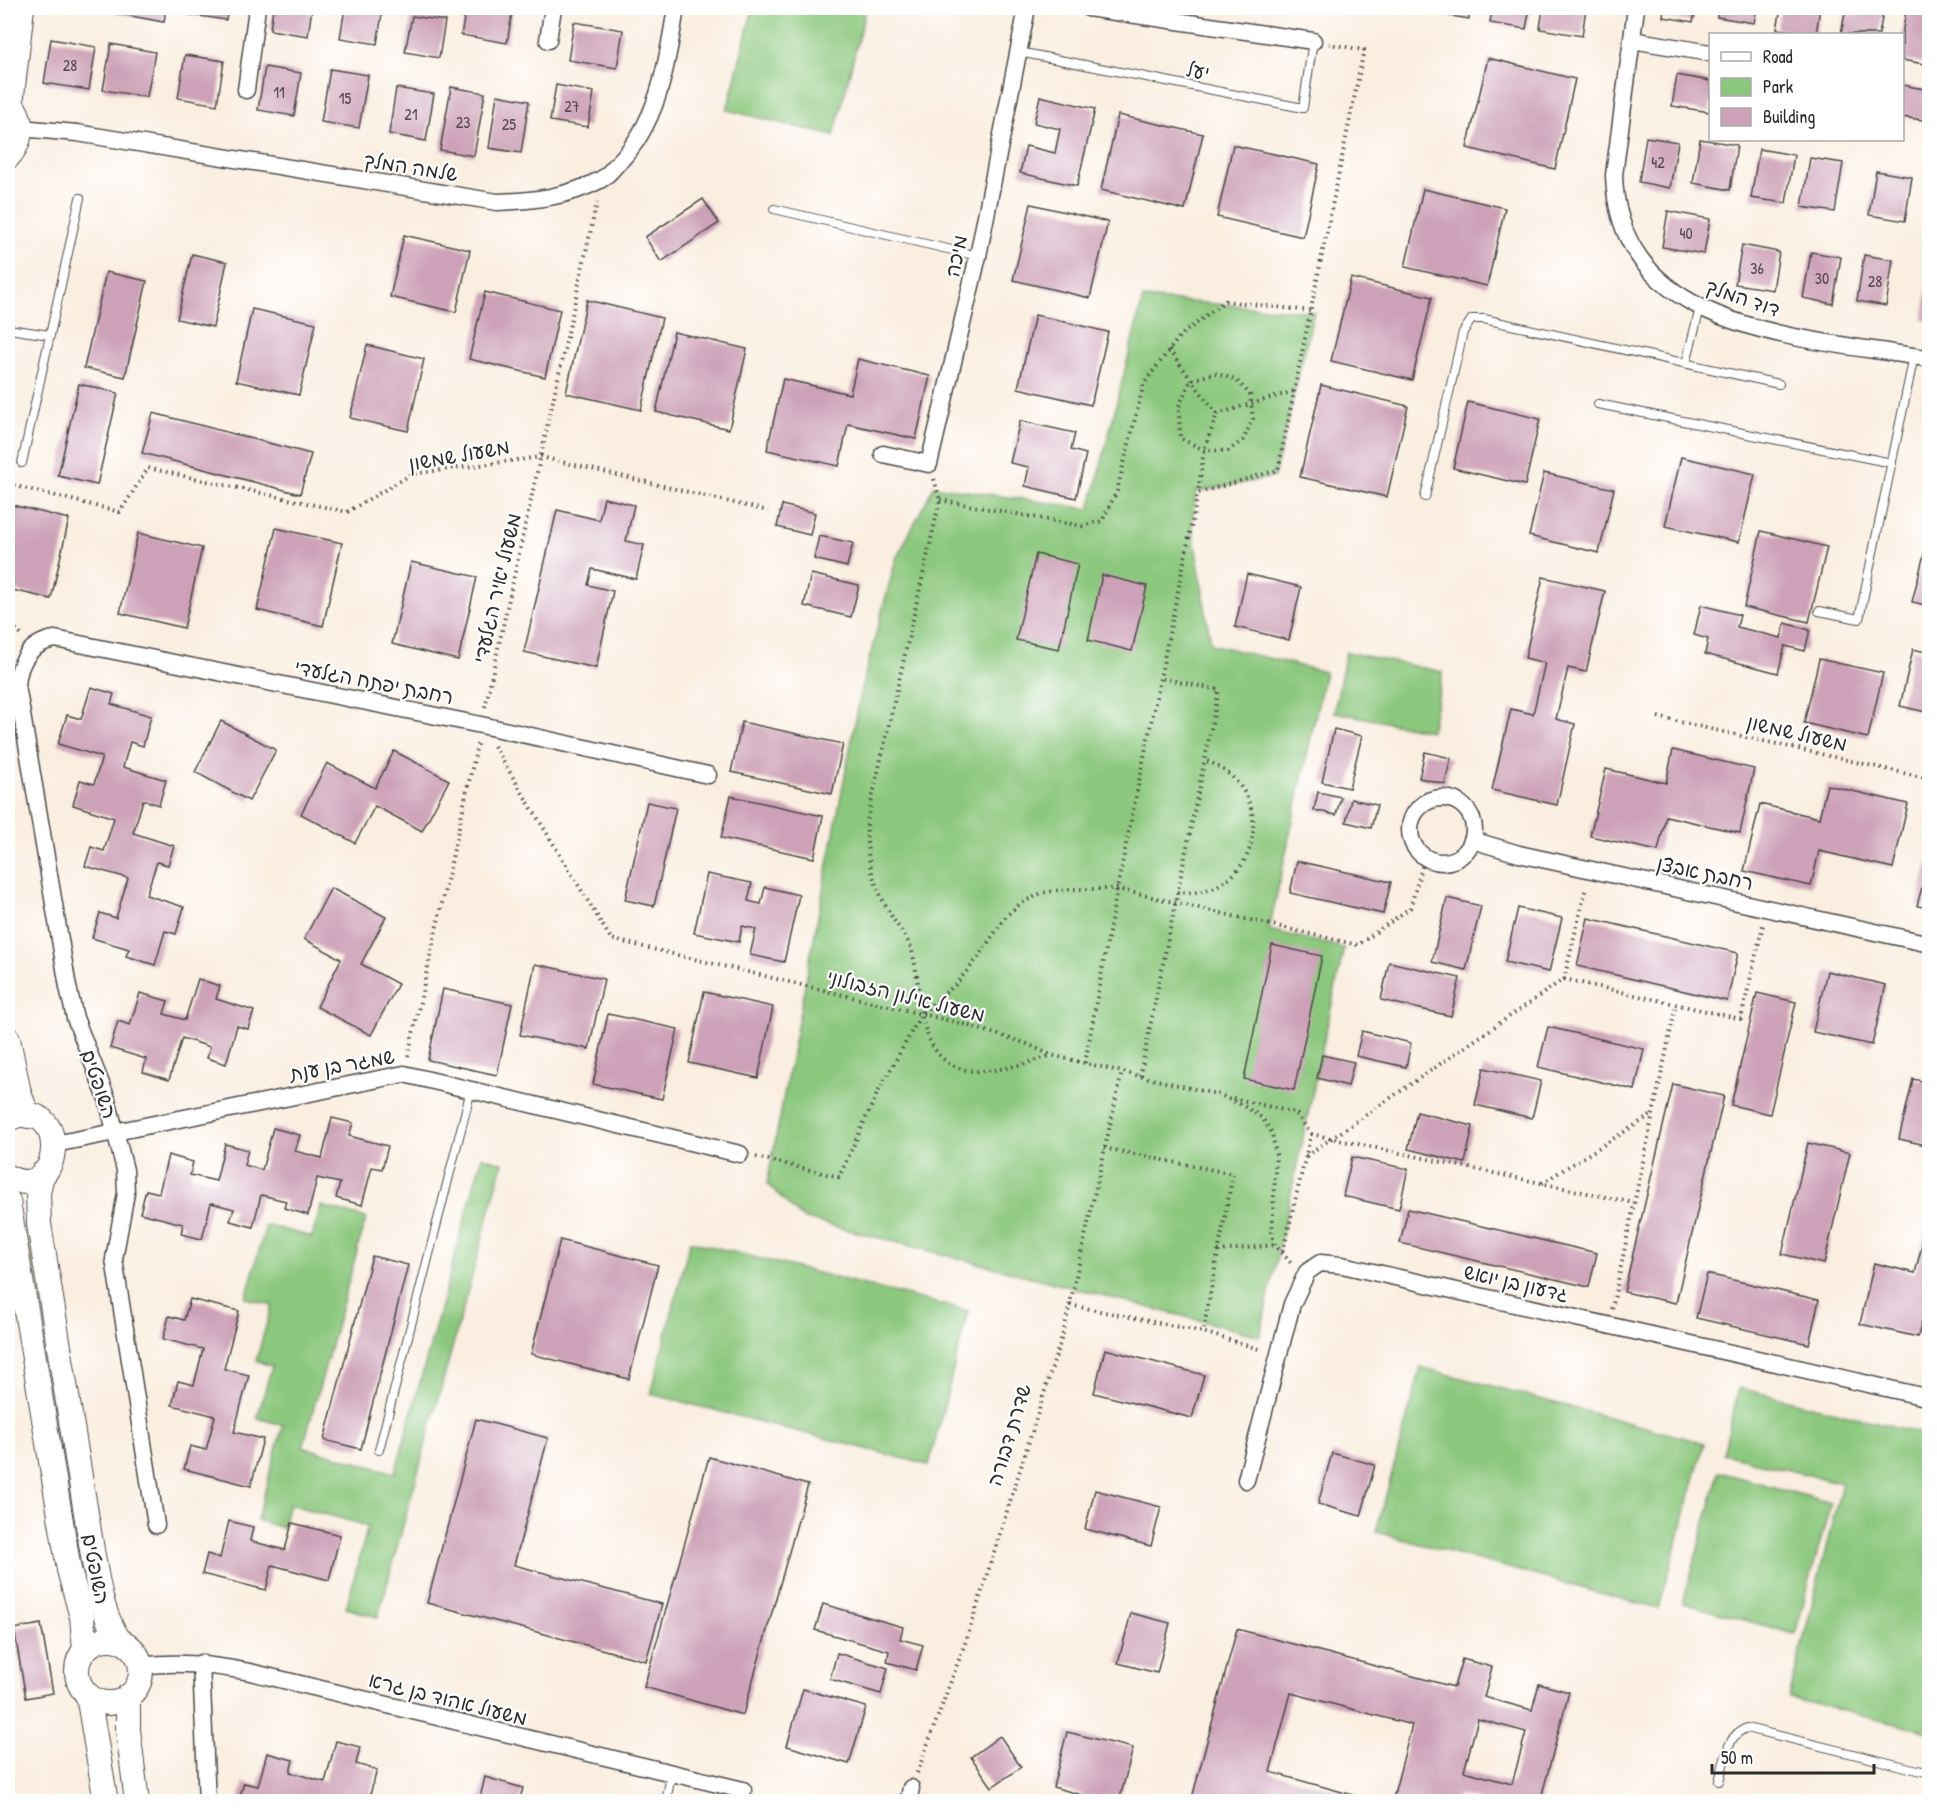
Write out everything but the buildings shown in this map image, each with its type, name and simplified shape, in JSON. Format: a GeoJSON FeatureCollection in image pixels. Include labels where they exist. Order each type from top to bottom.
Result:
{"type":"FeatureCollection","features":[{"type":"Feature","properties":{"kind":"street"},"geometry":{"type":"LineString","coordinates":[[8,157],[19,140],[20,128],[16,111],[9,103],[22,8]]}},
{"type":"Feature","properties":{"kind":"street"},"geometry":{"type":"LineString","coordinates":[[246,90],[257,8]]}},
{"type":"Feature","properties":{"kind":"street"},"geometry":{"type":"LineString","coordinates":[[548,40],[553,8]]}},
{"type":"Feature","properties":{"kind":"street","name":"שלמה המלך"},"geometry":{"type":"LineString","coordinates":[[20,128],[77,133],[497,202],[533,201],[565,194],[602,179],[627,155],[649,119],[667,68],[676,8]]}},
{"type":"Feature","properties":{"kind":"street","name":"מיכה"},"geometry":{"type":"LineString","coordinates":[[929,464],[978,256],[1027,8]]}},
{"type":"Feature","properties":{"kind":"street"},"geometry":{"type":"LineString","coordinates":[[1088,8],[1313,41]]}},
{"type":"Feature","properties":{"kind":"street","name":"דוד המלך"},"geometry":{"type":"LineString","coordinates":[[1636,8],[1614,175],[1614,199],[1620,224],[1643,264],[1658,279],[1700,308],[1770,331],[1922,357]]}},
{"type":"Feature","properties":{"kind":"street"},"geometry":{"type":"LineString","coordinates":[[1632,40],[1709,54]]}},
{"type":"Feature","properties":{"kind":"street"},"geometry":{"type":"LineString","coordinates":[[883,454],[929,464]]}},
{"type":"Feature","properties":{"kind":"street","name":"רחבת יפתח הגלעדי"},"geometry":{"type":"LineString","coordinates":[[32,647],[55,639],[481,724],[708,775]]}},
{"type":"Feature","properties":{"kind":"street","name":"השופטים"},"geometry":{"type":"LineString","coordinates":[[32,647],[19,670],[17,685],[68,987],[75,1018],[98,1072],[125,1170],[126,1193],[114,1259],[156,1525]]}},
{"type":"Feature","properties":{"kind":"street"},"geometry":{"type":"LineString","coordinates":[[1445,798],[1464,806],[1473,819],[1472,840],[1464,854],[1455,859],[1440,862],[1425,856],[1414,845],[1411,824],[1417,810],[1429,800],[1445,798]]}},
{"type":"Feature","properties":{"kind":"street","name":"רחבת אבצן"},"geometry":{"type":"LineString","coordinates":[[1472,840],[1590,870],[1929,944]]}},
{"type":"Feature","properties":{"kind":"street"},"geometry":{"type":"LineString","coordinates":[[8,1039],[18,1093],[18,1117],[43,1122],[53,1136],[55,1144]]}},
{"type":"Feature","properties":{"kind":"street","name":"שמגר בן ענת"},"geometry":{"type":"LineString","coordinates":[[55,1144],[115,1130],[404,1074],[740,1154]]}},
{"type":"Feature","properties":{"kind":"street","name":"השופטים"},"geometry":{"type":"LineString","coordinates":[[55,1144],[54,1155],[42,1174],[39,1193],[39,1224],[101,1604],[119,1640]]}},
{"type":"Feature","properties":{"kind":"street"},"geometry":{"type":"LineString","coordinates":[[8,1177],[23,1181],[42,1174]]}},
{"type":"Feature","properties":{"kind":"street","name":"השופטים"},"geometry":{"type":"LineString","coordinates":[[8,1201],[69,1570],[82,1617],[85,1650]]}},
{"type":"Feature","properties":{"kind":"street","name":"גדעון בן יואש"},"geometry":{"type":"LineString","coordinates":[[1306,1272],[1320,1263],[1342,1264],[1929,1398]]}},
{"type":"Feature","properties":{"kind":"street"},"geometry":{"type":"LineString","coordinates":[[1246,1480],[1277,1355],[1292,1304],[1306,1272]]}},
{"type":"Feature","properties":{"kind":"street"},"geometry":{"type":"LineString","coordinates":[[88,1695],[96,1700],[112,1703],[128,1696],[138,1683],[141,1666],[133,1650],[119,1640],[97,1641],[85,1650],[78,1665],[78,1674],[88,1695],[106,1802]]}},
{"type":"Feature","properties":{"kind":"street","name":"משעול אהוד בן גרא"},"geometry":{"type":"LineString","coordinates":[[141,1666],[170,1662],[201,1663],[262,1675],[671,1775],[743,1790]]}},
{"type":"Feature","properties":{"kind":"street"},"geometry":{"type":"LineString","coordinates":[[201,1663],[207,1802]]}},
{"type":"Feature","properties":{"kind":"street"},"geometry":{"type":"LineString","coordinates":[[128,1696],[128,1730],[136,1802]]}},
{"type":"Feature","properties":{"kind":"lane","name":"יעל"},"geometry":{"type":"LineString","coordinates":[[1019,52],[1303,108],[1313,41]]}},
{"type":"Feature","properties":{"kind":"lane"},"geometry":{"type":"LineString","coordinates":[[22,463],[80,198]]}},
{"type":"Feature","properties":{"kind":"lane"},"geometry":{"type":"LineString","coordinates":[[774,209],[978,256]]}},
{"type":"Feature","properties":{"kind":"lane"},"geometry":{"type":"LineString","coordinates":[[1686,363],[1700,308]]}},
{"type":"Feature","properties":{"kind":"lane"},"geometry":{"type":"LineString","coordinates":[[1425,497],[1464,332],[1472,320],[1484,320],[1779,384]]}},
{"type":"Feature","properties":{"kind":"lane"},"geometry":{"type":"LineString","coordinates":[[8,329],[50,335]]}},
{"type":"Feature","properties":{"kind":"lane"},"geometry":{"type":"LineString","coordinates":[[1819,611],[1859,619],[1892,464],[1922,357]]}},
{"type":"Feature","properties":{"kind":"lane"},"geometry":{"type":"LineString","coordinates":[[1598,404],[1892,464]]}},
{"type":"Feature","properties":{"kind":"lane"},"geometry":{"type":"LineString","coordinates":[[379,1450],[471,1090]]}},
{"type":"Feature","properties":{"kind":"lane"},"geometry":{"type":"LineString","coordinates":[[1719,1780],[1730,1741],[1734,1734],[1747,1728],[1929,1773]]}},
{"type":"Feature","properties":{"kind":"lane"},"geometry":{"type":"LineString","coordinates":[[666,1802],[671,1775]]}},
{"type":"Feature","properties":{"kind":"path"},"geometry":{"type":"LineString","coordinates":[[1198,493],[1278,470],[1364,50],[1313,41]]}},
{"type":"Feature","properties":{"kind":"path","name":"משעול יאיר הגלעדי"},"geometry":{"type":"LineString","coordinates":[[404,1074],[602,179]]}},
{"type":"Feature","properties":{"kind":"path"},"geometry":{"type":"LineString","coordinates":[[940,500],[1082,526],[1102,521],[1117,491],[1144,383],[1180,336],[1225,301],[1310,311]]}},
{"type":"Feature","properties":{"kind":"path"},"geometry":{"type":"LineString","coordinates":[[1169,350],[1217,414]]}},
{"type":"Feature","properties":{"kind":"path"},"geometry":{"type":"LineString","coordinates":[[1215,373],[1236,380],[1250,394],[1251,403],[1253,419],[1243,440],[1228,451],[1204,450],[1180,438],[1179,406],[1191,380],[1215,373]]}},
{"type":"Feature","properties":{"kind":"path"},"geometry":{"type":"LineString","coordinates":[[1217,414],[1294,390]]}},
{"type":"Feature","properties":{"kind":"path"},"geometry":{"type":"LineString","coordinates":[[1085,1063],[1117,890],[1198,493],[1204,450],[1217,414]]}},
{"type":"Feature","properties":{"kind":"path","name":"משעול שמשון"},"geometry":{"type":"LineString","coordinates":[[8,484],[120,512],[148,468],[347,512],[412,474],[542,457],[768,511]]}},
{"type":"Feature","properties":{"kind":"path"},"geometry":{"type":"LineString","coordinates":[[929,464],[940,500],[867,821],[866,851],[881,897],[910,945],[918,974],[927,1038],[935,1053],[944,1061],[960,1068],[990,1070],[1016,1066],[1051,1055]]}},
{"type":"Feature","properties":{"kind":"path"},"geometry":{"type":"LineString","coordinates":[[1140,1076],[1219,690],[1160,678]]}},
{"type":"Feature","properties":{"kind":"path","name":"משעול שמשון"},"geometry":{"type":"LineString","coordinates":[[1658,717],[1929,779]]}},
{"type":"Feature","properties":{"kind":"path","name":"משעול אילון הזבולוני"},"geometry":{"type":"LineString","coordinates":[[481,724],[611,939],[922,1014],[1025,1043],[1051,1055],[1220,1095],[1248,1108],[1262,1118],[1272,1133],[1276,1154],[1271,1221],[1275,1245],[1282,1256],[1306,1272]]}},
{"type":"Feature","properties":{"kind":"path"},"geometry":{"type":"LineString","coordinates":[[1177,892],[1204,891],[1223,882],[1239,869],[1253,841],[1255,820],[1245,791],[1224,769],[1204,760]]}},
{"type":"Feature","properties":{"kind":"path"},"geometry":{"type":"LineString","coordinates":[[740,1154],[839,1177],[876,1096],[922,1014],[956,985],[1006,916],[1021,903],[1042,893],[1066,889],[1117,890],[1175,901],[1358,945],[1410,908],[1425,856]]}},
{"type":"Feature","properties":{"kind":"path"},"geometry":{"type":"LineString","coordinates":[[1306,1156],[1564,979],[1590,870]]}},
{"type":"Feature","properties":{"kind":"path"},"geometry":{"type":"LineString","coordinates":[[1564,979],[1742,1019],[1767,908]]}},
{"type":"Feature","properties":{"kind":"path"},"geometry":{"type":"LineString","coordinates":[[1609,1325],[1676,1005]]}},
{"type":"Feature","properties":{"kind":"path","name":"שדרת דבורה"},"geometry":{"type":"LineString","coordinates":[[909,1795],[967,1638],[1070,1305],[1122,1072]]}},
{"type":"Feature","properties":{"kind":"path"},"geometry":{"type":"LineString","coordinates":[[1220,1095],[1296,1113],[1311,1134],[1634,1203]]}},
{"type":"Feature","properties":{"kind":"path"},"geometry":{"type":"LineString","coordinates":[[1541,1183],[1653,1114]]}},
{"type":"Feature","properties":{"kind":"path"},"geometry":{"type":"LineString","coordinates":[[1282,1256],[1311,1134]]}},
{"type":"Feature","properties":{"kind":"path"},"geometry":{"type":"LineString","coordinates":[[1104,1148],[1233,1174],[1203,1332]]}},
{"type":"Feature","properties":{"kind":"path"},"geometry":{"type":"LineString","coordinates":[[1218,1251],[1275,1245]]}},
{"type":"Feature","properties":{"kind":"path"},"geometry":{"type":"LineString","coordinates":[[1070,1305],[1203,1332],[1277,1355]]}},
{"type":"Feature","properties":{"kind":"green space"},"geometry":{"type":"Polygon","coordinates":[[[753,8],[866,8],[834,136],[727,110],[753,8]]]}},
{"type":"Feature","properties":{"kind":"green space"},"geometry":{"type":"Polygon","coordinates":[[[1143,298],[1314,312],[1274,477],[1196,492],[1192,524],[1211,644],[1325,672],[1269,930],[1344,948],[1260,1336],[802,1218],[767,1184],[862,686],[896,559],[934,486],[1090,509],[1143,298]]]}},
{"type":"Feature","properties":{"kind":"green space"},"geometry":{"type":"Polygon","coordinates":[[[1346,652],[1443,672],[1431,731],[1334,712],[1346,652]]]}},
{"type":"Feature","properties":{"kind":"green space"},"geometry":{"type":"Polygon","coordinates":[[[482,1157],[503,1163],[378,1617],[346,1608],[368,1526],[289,1504],[282,1528],[257,1520],[283,1425],[257,1418],[272,1366],[256,1361],[272,1305],[246,1298],[266,1225],[312,1237],[321,1206],[366,1218],[303,1447],[395,1473],[482,1157]]]}},
{"type":"Feature","properties":{"kind":"green space"},"geometry":{"type":"Polygon","coordinates":[[[690,1241],[968,1311],[929,1465],[651,1394],[690,1241]]]}},
{"type":"Feature","properties":{"kind":"green space"},"geometry":{"type":"Polygon","coordinates":[[[1421,1367],[1704,1443],[1659,1609],[1376,1532],[1421,1367]]]}},
{"type":"Feature","properties":{"kind":"green space"},"geometry":{"type":"Polygon","coordinates":[[[1739,1388],[1929,1435],[1929,1732],[1789,1698],[1842,1483],[1723,1454],[1739,1388]]]}},
{"type":"Feature","properties":{"kind":"green space"},"geometry":{"type":"Polygon","coordinates":[[[1719,1472],[1831,1503],[1795,1634],[1683,1603],[1719,1472]]]}}]}
